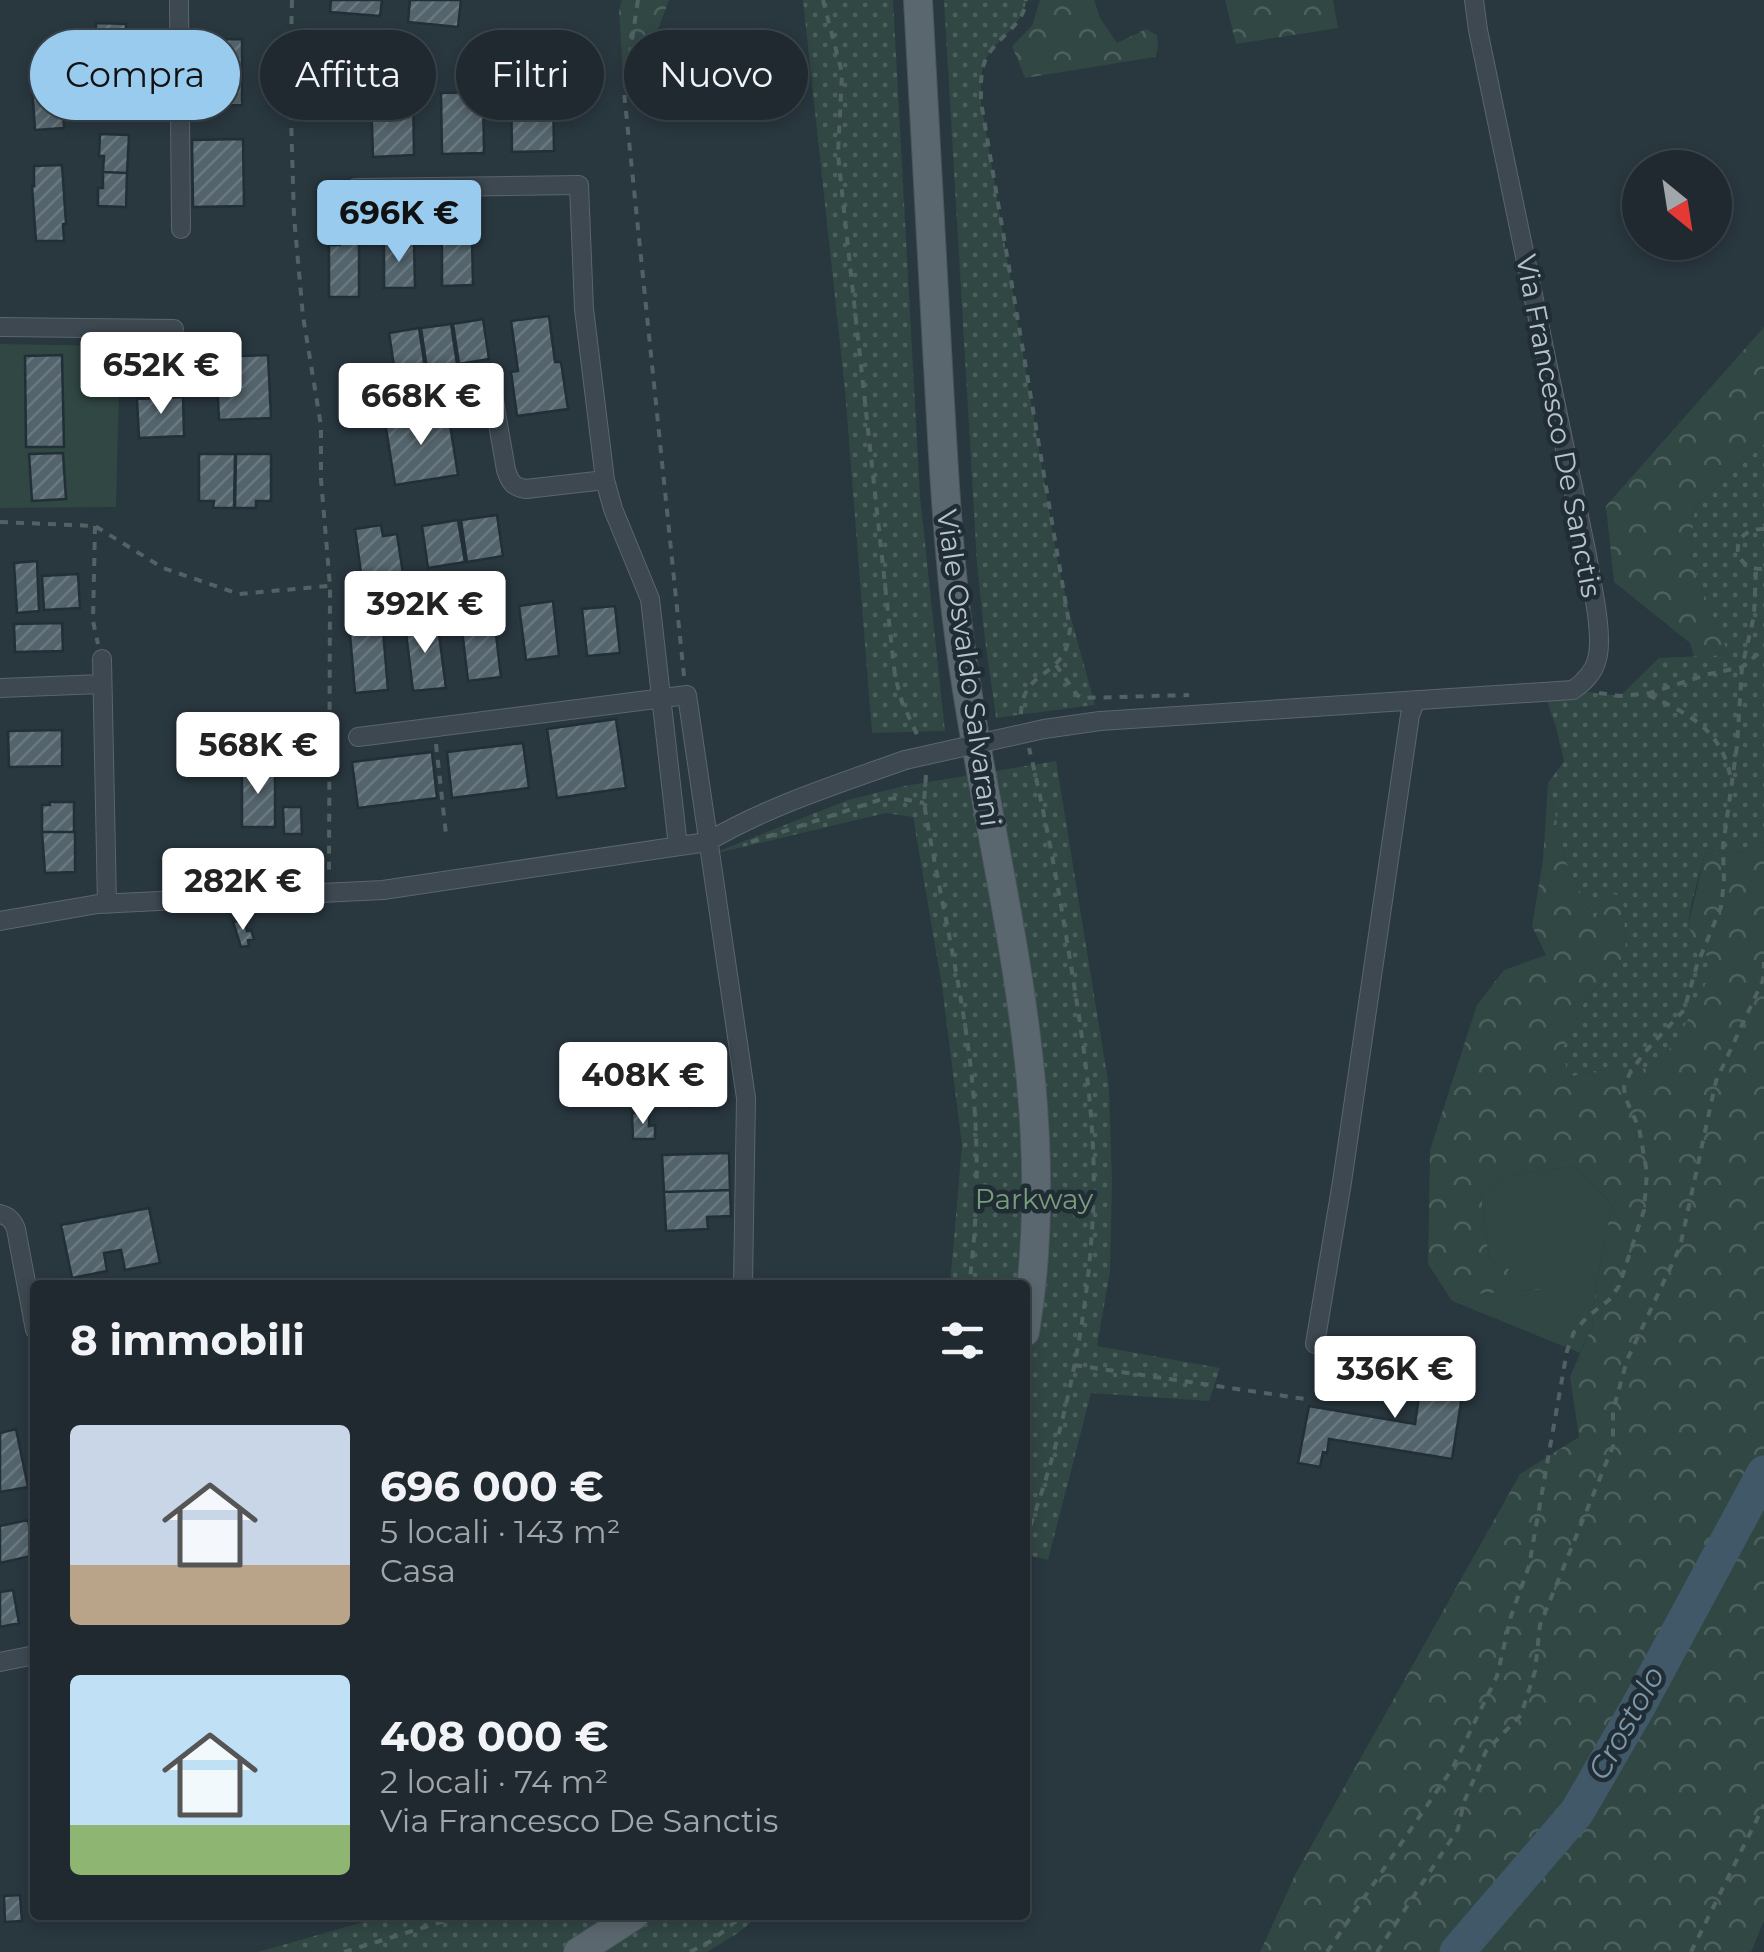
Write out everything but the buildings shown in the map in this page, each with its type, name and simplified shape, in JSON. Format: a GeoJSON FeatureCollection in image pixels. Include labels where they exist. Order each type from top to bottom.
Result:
{"type":"FeatureCollection","features":[{"type":"Feature","properties":{"kind":"main road","name":"Viale Osvaldo Salvarani"},"geometry":{"type":"LineString","coordinates":[[918,0],[954,597],[970,713],[1022,999],[1036,1118],[1036,1222],[1030,1282]]}},
{"type":"Feature","properties":{"kind":"main road"},"geometry":{"type":"LineString","coordinates":[[578,1952],[628,1920]]}},
{"type":"Feature","properties":{"kind":"street"},"geometry":{"type":"LineString","coordinates":[[179,0],[181,229]]}},
{"type":"Feature","properties":{"kind":"street","name":"Via Francesco De Sanctis"},"geometry":{"type":"LineString","coordinates":[[1474,0],[1590,572],[1599,640],[1597,661],[1586,680],[1573,690]]}},
{"type":"Feature","properties":{"kind":"street"},"geometry":{"type":"LineString","coordinates":[[356,188],[579,185],[584,309],[604,480],[650,599],[678,846]]}},
{"type":"Feature","properties":{"kind":"street"},"geometry":{"type":"LineString","coordinates":[[0,327],[174,329]]}},
{"type":"Feature","properties":{"kind":"street"},"geometry":{"type":"LineString","coordinates":[[372,398],[480,382],[493,395],[510,482],[518,488],[604,480]]}},
{"type":"Feature","properties":{"kind":"street"},"geometry":{"type":"LineString","coordinates":[[102,659],[107,904]]}},
{"type":"Feature","properties":{"kind":"street"},"geometry":{"type":"LineString","coordinates":[[0,688],[101,684]]}},
{"type":"Feature","properties":{"kind":"street"},"geometry":{"type":"LineString","coordinates":[[0,921],[107,904],[383,890],[678,846],[708,848],[726,831],[904,760],[1035,731],[1100,722],[1573,690]]}},
{"type":"Feature","properties":{"kind":"street"},"geometry":{"type":"LineString","coordinates":[[358,737],[686,695],[746,1098],[742,1280]]}},
{"type":"Feature","properties":{"kind":"street"},"geometry":{"type":"LineString","coordinates":[[1314,1344],[1342,1182],[1410,715],[1416,700]]}},
{"type":"Feature","properties":{"kind":"street"},"geometry":{"type":"LineString","coordinates":[[0,1214],[13,1222],[16,1230],[30,1304]]}},
{"type":"Feature","properties":{"kind":"street"},"geometry":{"type":"LineString","coordinates":[[0,1662],[30,1657]]}},
{"type":"Feature","properties":{"kind":"path"},"geometry":{"type":"LineString","coordinates":[[292,0],[294,217],[303,316],[321,426],[330,586],[329,892]]}},
{"type":"Feature","properties":{"kind":"path"},"geometry":{"type":"LineString","coordinates":[[638,0],[624,92],[686,695]]}},
{"type":"Feature","properties":{"kind":"path"},"geometry":{"type":"LineString","coordinates":[[823,0],[842,72],[838,154],[895,676],[922,752]]}},
{"type":"Feature","properties":{"kind":"path"},"geometry":{"type":"LineString","coordinates":[[1021,716],[1022,697],[1056,665],[1068,646],[1070,629],[981,102],[986,59],[1019,21],[1026,0]]}},
{"type":"Feature","properties":{"kind":"path"},"geometry":{"type":"LineString","coordinates":[[0,522],[95,526],[163,568],[239,594],[330,586]]}},
{"type":"Feature","properties":{"kind":"path"},"geometry":{"type":"LineString","coordinates":[[95,526],[94,621],[102,659]]}},
{"type":"Feature","properties":{"kind":"path"},"geometry":{"type":"LineString","coordinates":[[1764,529],[1745,533],[1738,545],[1744,564],[1764,570]]}},
{"type":"Feature","properties":{"kind":"path"},"geometry":{"type":"LineString","coordinates":[[1327,1952],[1452,1769],[1497,1676],[1528,1566],[1567,1351],[1574,1332],[1609,1300],[1618,1286],[1644,1210],[1647,1173],[1639,1128],[1624,1087],[1644,1053],[1684,1010],[1721,907],[1723,846],[1737,746],[1742,667],[1754,616],[1756,570]]}},
{"type":"Feature","properties":{"kind":"path"},"geometry":{"type":"LineString","coordinates":[[1573,690],[1620,696],[1644,694],[1742,667],[1764,649]]}},
{"type":"Feature","properties":{"kind":"path"},"geometry":{"type":"LineString","coordinates":[[1056,665],[1082,698],[1198,695]]}},
{"type":"Feature","properties":{"kind":"path"},"geometry":{"type":"LineString","coordinates":[[1644,694],[1692,717],[1708,732],[1728,763],[1732,786]]}},
{"type":"Feature","properties":{"kind":"path"},"geometry":{"type":"LineString","coordinates":[[434,728],[446,834]]}},
{"type":"Feature","properties":{"kind":"path"},"geometry":{"type":"LineString","coordinates":[[1030,1527],[1052,1466],[1074,1365],[1088,1281],[1093,1211],[1091,1101],[1035,731]]}},
{"type":"Feature","properties":{"kind":"path"},"geometry":{"type":"LineString","coordinates":[[924,766],[924,803],[965,1023],[974,1104],[978,1170],[969,1280]]}},
{"type":"Feature","properties":{"kind":"path"},"geometry":{"type":"LineString","coordinates":[[708,848],[880,800],[898,798],[924,803]]}},
{"type":"Feature","properties":{"kind":"path"},"geometry":{"type":"LineString","coordinates":[[1377,1952],[1458,1829],[1464,1802],[1486,1751],[1521,1715],[1535,1671],[1540,1624],[1613,1446],[1613,1411],[1627,1360],[1680,1246],[1716,1080],[1763,980],[1764,962]]}},
{"type":"Feature","properties":{"kind":"path"},"geometry":{"type":"LineString","coordinates":[[1074,1365],[1305,1399]]}},
{"type":"Feature","properties":{"kind":"path"},"geometry":{"type":"LineString","coordinates":[[1691,1952],[1764,1805]]}},
{"type":"Feature","properties":{"kind":"path"},"geometry":{"type":"LineString","coordinates":[[344,1952],[448,1920]]}},
{"type":"Feature","properties":{"kind":"path"},"geometry":{"type":"LineString","coordinates":[[690,1952],[738,1920]]}},
{"type":"Feature","properties":{"kind":"green space"},"geometry":{"type":"Polygon","coordinates":[[[622,0],[669,0],[658,30],[624,30],[624,92],[619,10],[622,0]]]}},
{"type":"Feature","properties":{"kind":"green space"},"geometry":{"type":"Polygon","coordinates":[[[803,0],[893,0],[920,496],[945,731],[872,733],[845,390],[803,0]]]}},
{"type":"Feature","properties":{"kind":"green space"},"geometry":{"type":"Polygon","coordinates":[[[944,0],[1026,0],[1020,18],[985,61],[981,102],[1057,558],[1095,705],[996,718],[977,563],[944,0]]]}},
{"type":"Feature","properties":{"kind":"green space"},"geometry":{"type":"Polygon","coordinates":[[[1040,0],[1094,0],[1100,18],[1117,43],[1146,29],[1157,35],[1155,57],[1025,78],[1012,46],[1032,26],[1040,0]]]}},
{"type":"Feature","properties":{"kind":"green space"},"geometry":{"type":"Polygon","coordinates":[[[1225,0],[1333,0],[1338,28],[1236,44],[1225,0]]]}},
{"type":"Feature","properties":{"kind":"green space"},"geometry":{"type":"Polygon","coordinates":[[[1764,327],[1764,444],[1695,506],[1690,558],[1729,655],[1694,657],[1690,643],[1614,582],[1606,506],[1764,327]]]}},
{"type":"Feature","properties":{"kind":"green space"},"geometry":{"type":"Polygon","coordinates":[[[0,344],[120,346],[116,507],[0,508],[0,344]]]}},
{"type":"Feature","properties":{"kind":"green space"},"geometry":{"type":"Polygon","coordinates":[[[1764,444],[1764,842],[1746,851],[1705,854],[1688,927],[1714,967],[1679,1037],[1655,1068],[1594,1071],[1569,1077],[1562,1050],[1585,1001],[1626,954],[1623,897],[1604,891],[1595,920],[1567,866],[1548,783],[1564,761],[1544,692],[1573,690],[1620,696],[1659,658],[1729,655],[1690,559],[1695,506],[1764,444]]]}},
{"type":"Feature","properties":{"kind":"green space","name":"Parkway"},"geometry":{"type":"Polygon","coordinates":[[[1056,761],[1109,1087],[1110,1272],[1097,1346],[1220,1368],[1209,1401],[1091,1393],[1048,1560],[1032,1556],[1030,1561],[1030,1280],[950,1280],[962,1145],[942,986],[913,817],[886,813],[709,855],[848,800],[904,786],[1056,761]]]}},
{"type":"Feature","properties":{"kind":"green space"},"geometry":{"type":"Polygon","coordinates":[[[1548,783],[1567,866],[1594,918],[1604,891],[1623,896],[1626,954],[1585,1001],[1562,1050],[1570,1077],[1594,1071],[1655,1067],[1705,854],[1746,851],[1764,842],[1764,1921],[1751,1952],[1260,1952],[1296,1873],[1520,1474],[1579,1437],[1570,1377],[1592,1326],[1612,1204],[1575,1166],[1509,1176],[1481,1195],[1489,1259],[1546,1289],[1475,1294],[1452,1301],[1428,1264],[1430,1150],[1477,1005],[1504,970],[1546,955],[1532,926],[1543,860],[1548,783]]]}},
{"type":"Feature","properties":{"kind":"green space"},"geometry":{"type":"Polygon","coordinates":[[[1575,1166],[1612,1204],[1592,1326],[1580,1353],[1452,1301],[1475,1294],[1544,1289],[1489,1259],[1481,1195],[1509,1176],[1575,1166]]]}},
{"type":"Feature","properties":{"kind":"green space"},"geometry":{"type":"Polygon","coordinates":[[[370,1920],[754,1920],[707,1952],[258,1952],[370,1920]]]}},
{"type":"Feature","properties":{"kind":"waterway","name":"Crostolo"},"geometry":{"type":"LineString","coordinates":[[1457,1952],[1577,1812],[1764,1473]]}}]}
